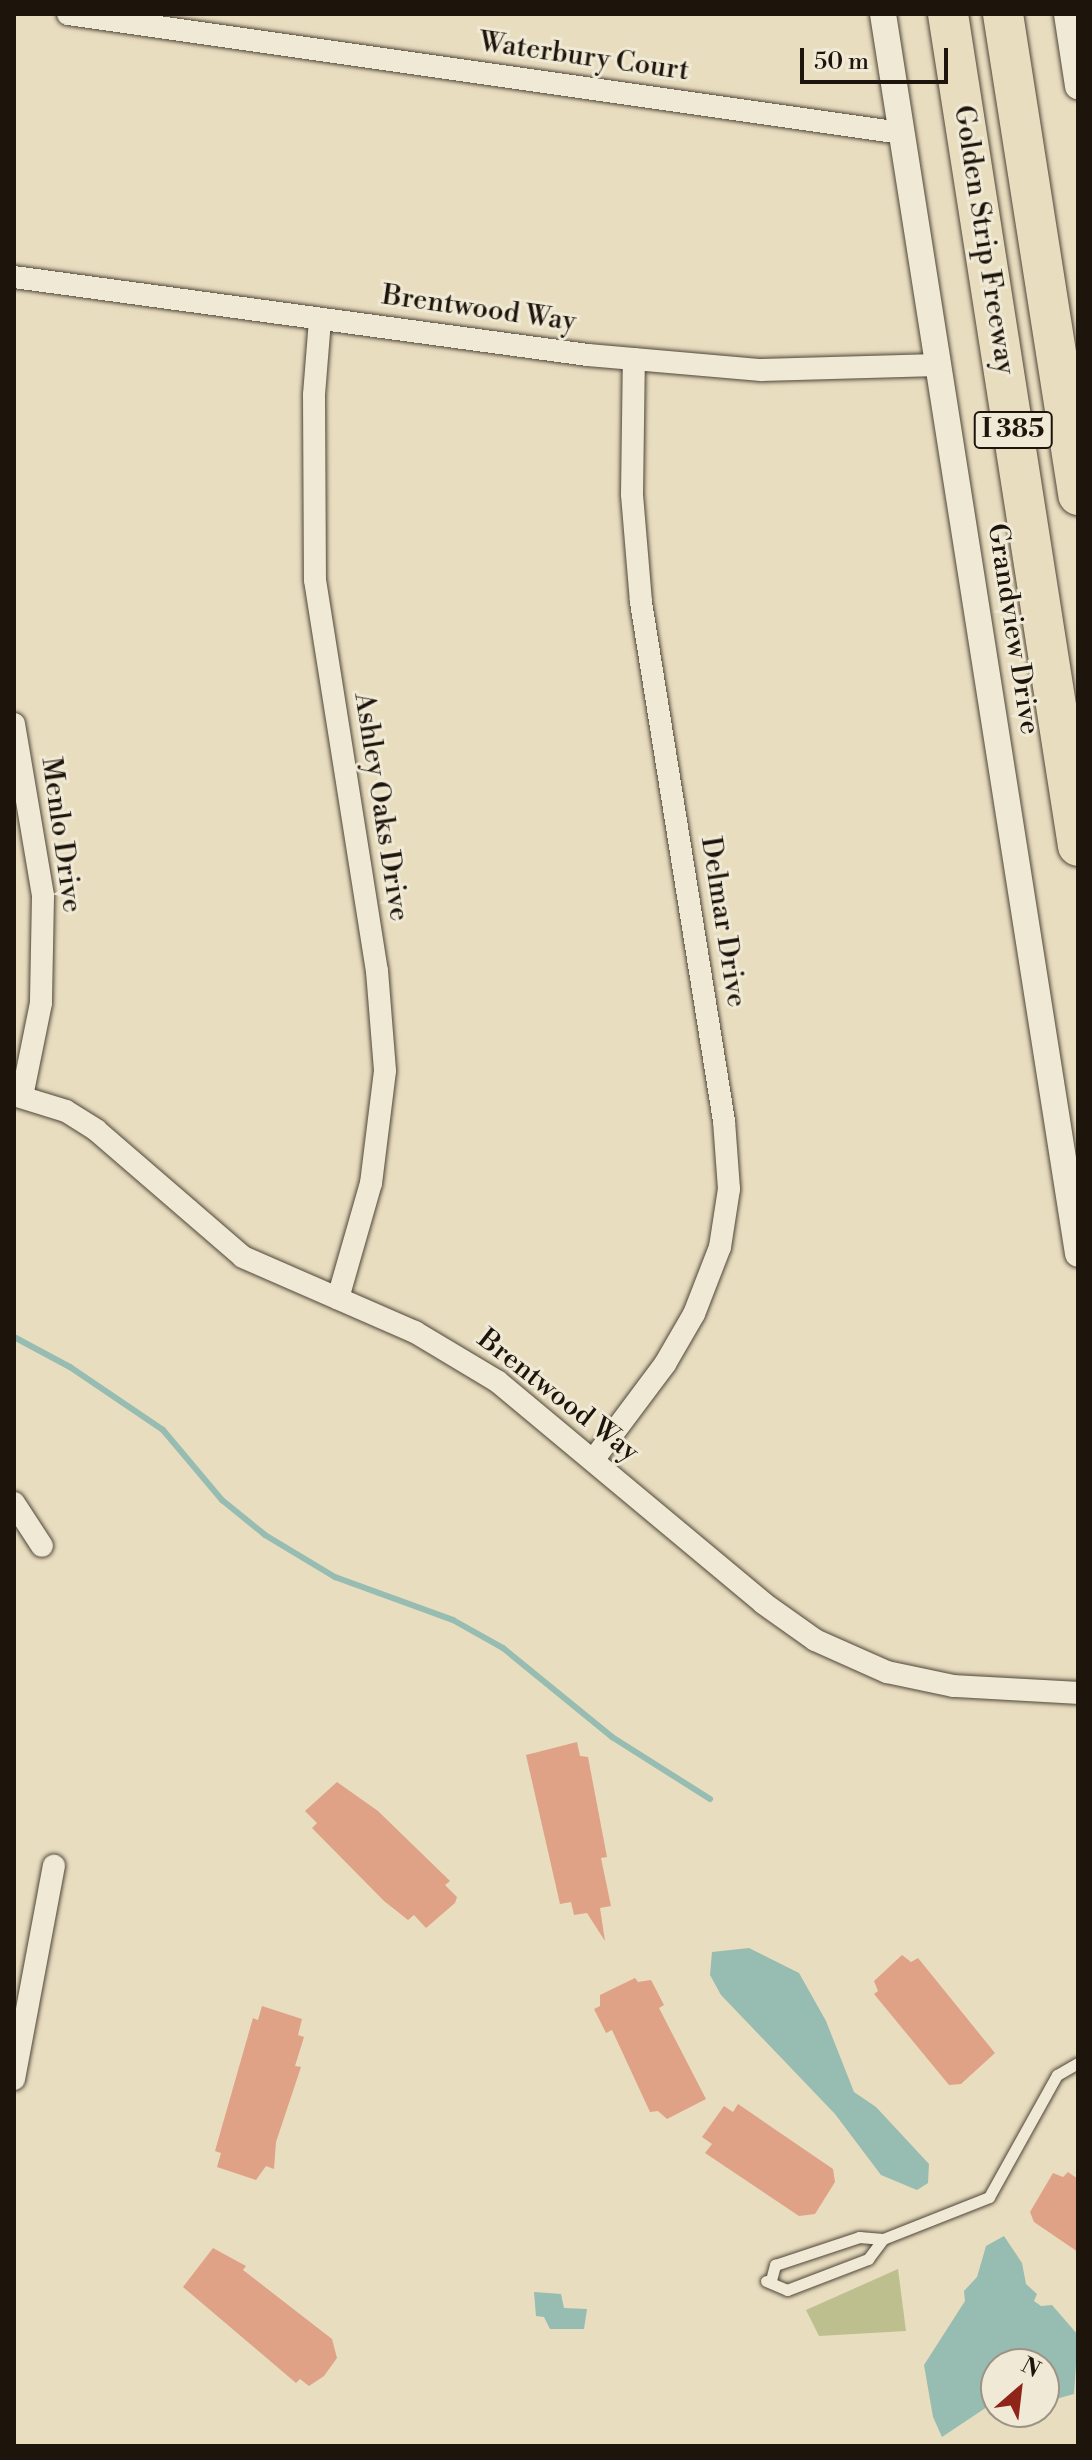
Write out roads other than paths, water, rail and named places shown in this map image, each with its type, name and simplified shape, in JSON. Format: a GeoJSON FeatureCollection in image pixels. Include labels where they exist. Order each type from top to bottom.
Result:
{"type":"FeatureCollection","features":[{"type":"Feature","properties":{"kind":"highway","name":"Golden Strip Freeway"},"geometry":{"type":"LineString","coordinates":[[948,14],[1078,846]]}},
{"type":"Feature","properties":{"kind":"highway","name":"Golden Strip Freeway"},"geometry":{"type":"LineString","coordinates":[[1003,14],[1078,495]]}},
{"type":"Feature","properties":{"kind":"street","name":"Waterbury Court"},"geometry":{"type":"LineString","coordinates":[[68,14],[183,22],[901,133]]}},
{"type":"Feature","properties":{"kind":"street","name":"Grandview Drive"},"geometry":{"type":"LineString","coordinates":[[883,14],[1078,1254]]}},
{"type":"Feature","properties":{"kind":"street"},"geometry":{"type":"LineString","coordinates":[[1067,14],[1078,86]]}},
{"type":"Feature","properties":{"kind":"street","name":"Brentwood Way"},"geometry":{"type":"LineString","coordinates":[[14,279],[634,359],[761,370],[938,365]]}},
{"type":"Feature","properties":{"kind":"street","name":"Ashley Oaks Drive"},"geometry":{"type":"LineString","coordinates":[[320,320],[314,395],[315,580],[377,971],[385,1071],[371,1183],[338,1298]]}},
{"type":"Feature","properties":{"kind":"street","name":"Delmar Drive"},"geometry":{"type":"LineString","coordinates":[[594,1459],[665,1364],[694,1314],[720,1247],[729,1189],[724,1121],[641,602],[632,494],[634,359]]}},
{"type":"Feature","properties":{"kind":"street","name":"Menlo Drive"},"geometry":{"type":"LineString","coordinates":[[14,724],[43,896],[41,1003],[18,1095]]}},
{"type":"Feature","properties":{"kind":"street","name":"Brentwood Way"},"geometry":{"type":"LineString","coordinates":[[18,1095],[66,1111],[96,1130],[243,1257],[457,1354],[594,1459],[763,1603],[855,1660],[966,1688],[1078,1693]]}},
{"type":"Feature","properties":{"kind":"street"},"geometry":{"type":"LineString","coordinates":[[14,1503],[42,1546]]}},
{"type":"Feature","properties":{"kind":"street"},"geometry":{"type":"LineString","coordinates":[[14,2079],[20,2025],[54,1866]]}},
{"type":"Feature","properties":{"kind":"lane"},"geometry":{"type":"LineString","coordinates":[[883,2239],[868,2259],[787,2290],[768,2281],[775,2265],[859,2237],[883,2239],[989,2197],[1057,2075],[1078,2063]]}},
{"type":"Feature","properties":{"kind":"water"},"geometry":{"type":"Polygon","coordinates":[[[749,1948],[799,1973],[826,2021],[854,2092],[876,2107],[929,2164],[928,2183],[917,2190],[881,2175],[835,2114],[721,1995],[710,1975],[712,1952],[749,1948]]]}},
{"type":"Feature","properties":{"kind":"water"},"geometry":{"type":"Polygon","coordinates":[[[1004,2236],[1022,2263],[1026,2284],[1037,2294],[1034,2301],[1041,2306],[1052,2305],[1078,2335],[1074,2394],[1060,2398],[1060,2348],[980,2348],[980,2412],[942,2437],[933,2417],[924,2365],[965,2301],[964,2291],[977,2277],[986,2246],[1004,2236]]]}},
{"type":"Feature","properties":{"kind":"water"},"geometry":{"type":"Polygon","coordinates":[[[534,2292],[561,2294],[564,2308],[587,2309],[584,2329],[550,2329],[544,2317],[536,2316],[534,2292]]]}},
{"type":"Feature","properties":{"kind":"waterway"},"geometry":{"type":"LineString","coordinates":[[14,1337],[70,1367],[163,1430],[222,1500],[265,1535],[335,1577],[453,1620],[503,1648],[612,1737],[710,1799]]}}]}
